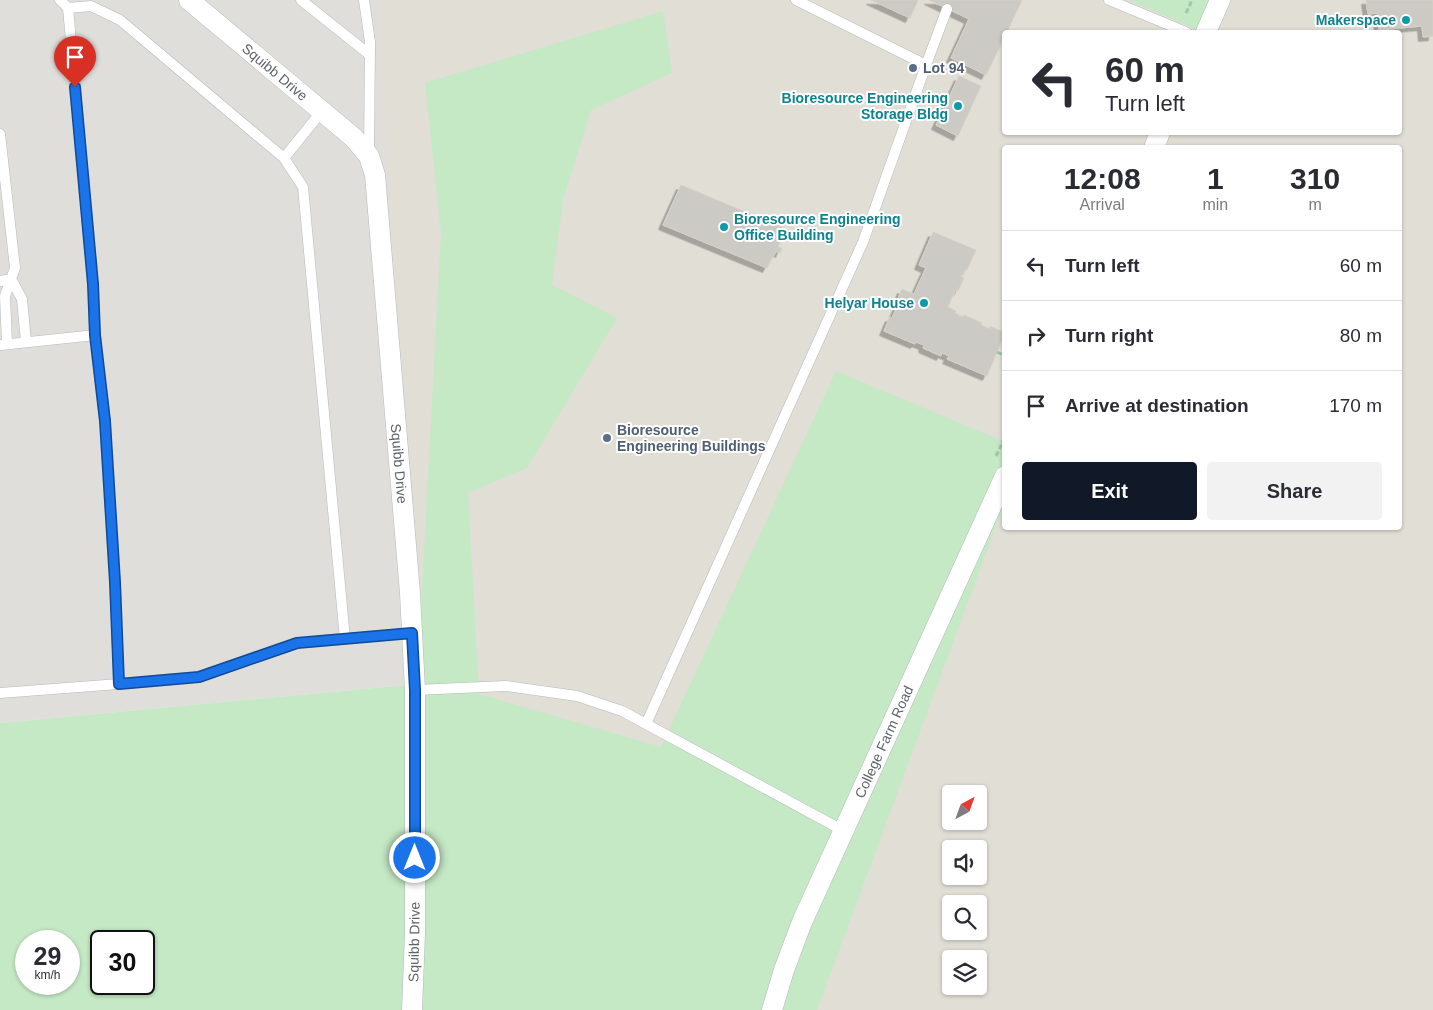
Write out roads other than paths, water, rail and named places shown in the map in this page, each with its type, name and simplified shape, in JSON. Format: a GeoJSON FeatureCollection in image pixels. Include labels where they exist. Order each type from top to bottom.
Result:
{"type":"FeatureCollection","features":[{"type":"Feature","properties":{"kind":"street","name":"Squibb Drive"},"geometry":{"type":"LineString","coordinates":[[189,0],[354,138],[369,156],[376,175],[415,690],[415,924],[412,1010]]}},
{"type":"Feature","properties":{"kind":"street"},"geometry":{"type":"LineString","coordinates":[[1207,30],[1220,0]]}},
{"type":"Feature","properties":{"kind":"street","name":"College Farm Road"},"geometry":{"type":"LineString","coordinates":[[772,1010],[791,949],[1002,483]]}},
{"type":"Feature","properties":{"kind":"lane"},"geometry":{"type":"LineString","coordinates":[[301,0],[370,55]]}},
{"type":"Feature","properties":{"kind":"lane"},"geometry":{"type":"LineString","coordinates":[[364,0],[370,42],[369,156]]}},
{"type":"Feature","properties":{"kind":"lane"},"geometry":{"type":"LineString","coordinates":[[796,0],[926,65]]}},
{"type":"Feature","properties":{"kind":"lane"},"geometry":{"type":"LineString","coordinates":[[1108,0],[1181,30]]}},
{"type":"Feature","properties":{"kind":"lane"},"geometry":{"type":"LineString","coordinates":[[119,684],[105,421],[95,335],[93,284],[64,4],[91,6],[120,20],[284,158],[303,187],[345,639]]}},
{"type":"Feature","properties":{"kind":"lane"},"geometry":{"type":"LineString","coordinates":[[646,724],[863,242],[947,8]]}},
{"type":"Feature","properties":{"kind":"lane"},"geometry":{"type":"LineString","coordinates":[[284,158],[322,111]]}},
{"type":"Feature","properties":{"kind":"lane"},"geometry":{"type":"LineString","coordinates":[[0,134],[15,268],[5,296],[3,344],[95,335]]}},
{"type":"Feature","properties":{"kind":"lane"},"geometry":{"type":"LineString","coordinates":[[11,279],[22,299],[26,342]]}},
{"type":"Feature","properties":{"kind":"lane"},"geometry":{"type":"LineString","coordinates":[[0,281],[11,279]]}},
{"type":"Feature","properties":{"kind":"lane"},"geometry":{"type":"LineString","coordinates":[[0,693],[199,677],[297,643],[412,633]]}},
{"type":"Feature","properties":{"kind":"lane"},"geometry":{"type":"LineString","coordinates":[[415,690],[506,686],[576,696],[622,711],[844,831]]}},
{"type":"Feature","properties":{"kind":"place","name":"Makerspace"},"geometry":{"type":"Point","coordinates":[1406,20]}},
{"type":"Feature","properties":{"kind":"place","name":"Lot 94"},"geometry":{"type":"Point","coordinates":[913,68]}},
{"type":"Feature","properties":{"kind":"place","name":"Bioresource Engineering Storage Bldg"},"geometry":{"type":"Point","coordinates":[958,106]}},
{"type":"Feature","properties":{"kind":"place","name":"Bioresource Engineering Office Building"},"geometry":{"type":"Point","coordinates":[724,227]}},
{"type":"Feature","properties":{"kind":"place","name":"Helyar House"},"geometry":{"type":"Point","coordinates":[924,303]}},
{"type":"Feature","properties":{"kind":"place","name":"Bioresource Engineering Buildings"},"geometry":{"type":"Point","coordinates":[607,438]}}]}
